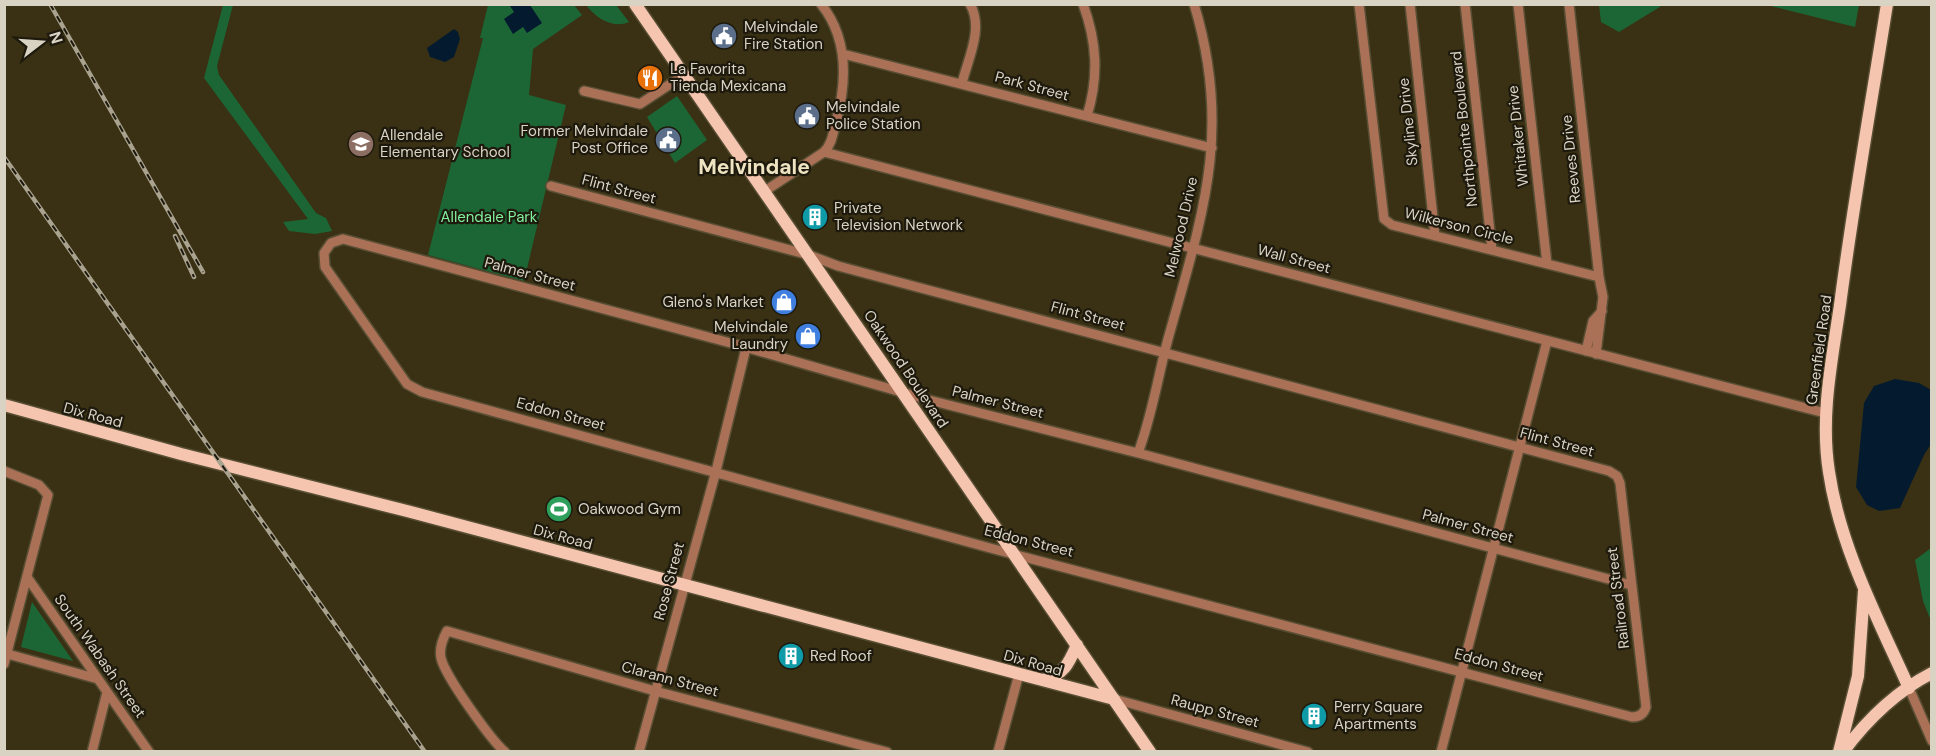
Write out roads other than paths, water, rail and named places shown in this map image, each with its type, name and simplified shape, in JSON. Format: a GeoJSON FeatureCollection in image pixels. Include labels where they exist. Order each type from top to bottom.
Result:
{"type":"FeatureCollection","features":[{"type":"Feature","properties":{"kind":"main road","name":"Oakwood Boulevard"},"geometry":{"type":"LineString","coordinates":[[635,4],[1150,752]]}},
{"type":"Feature","properties":{"kind":"main road","name":"Greenfield Road"},"geometry":{"type":"LineString","coordinates":[[1887,4],[1846,260],[1825,413],[1826,444],[1834,501],[1864,587],[1909,688]]}},
{"type":"Feature","properties":{"kind":"main road","name":"Dix Road"},"geometry":{"type":"LineString","coordinates":[[4,405],[202,460],[408,511],[1114,699]]}},
{"type":"Feature","properties":{"kind":"main road"},"geometry":{"type":"LineString","coordinates":[[1841,752],[1858,676],[1864,587]]}},
{"type":"Feature","properties":{"kind":"main road"},"geometry":{"type":"LineString","coordinates":[[1041,681],[1056,677],[1066,669],[1077,645]]}},
{"type":"Feature","properties":{"kind":"main road"},"geometry":{"type":"LineString","coordinates":[[1841,752],[1872,717],[1927,675]]}},
{"type":"Feature","properties":{"kind":"street"},"geometry":{"type":"LineString","coordinates":[[765,191],[824,152],[831,142],[843,98],[843,54],[836,29],[821,4]]}},
{"type":"Feature","properties":{"kind":"street"},"geometry":{"type":"LineString","coordinates":[[962,83],[976,28],[976,18],[970,4]]}},
{"type":"Feature","properties":{"kind":"street"},"geometry":{"type":"LineString","coordinates":[[1083,4],[1095,50],[1094,85],[1087,116]]}},
{"type":"Feature","properties":{"kind":"street","name":"Melwood Drive"},"geometry":{"type":"LineString","coordinates":[[1138,453],[1208,190],[1212,148],[1211,81],[1194,4]]}},
{"type":"Feature","properties":{"kind":"street","name":"Wilkerson Circle"},"geometry":{"type":"LineString","coordinates":[[1359,4],[1384,219],[1392,225],[1599,277]]}},
{"type":"Feature","properties":{"kind":"street","name":"Skyline Drive"},"geometry":{"type":"LineString","coordinates":[[1410,4],[1435,236]]}},
{"type":"Feature","properties":{"kind":"street","name":"Northpointe Boulevard"},"geometry":{"type":"LineString","coordinates":[[1465,4],[1492,250]]}},
{"type":"Feature","properties":{"kind":"street","name":"Whitaker Drive"},"geometry":{"type":"LineString","coordinates":[[1518,4],[1547,264]]}},
{"type":"Feature","properties":{"kind":"street","name":"Reeves Drive"},"geometry":{"type":"LineString","coordinates":[[1569,4],[1603,297],[1602,311],[1591,352]]}},
{"type":"Feature","properties":{"kind":"street","name":"Park Street"},"geometry":{"type":"LineString","coordinates":[[843,54],[1212,148]]}},
{"type":"Feature","properties":{"kind":"street"},"geometry":{"type":"LineString","coordinates":[[584,91],[640,104],[684,75]]}},
{"type":"Feature","properties":{"kind":"street","name":"Wall Street"},"geometry":{"type":"LineString","coordinates":[[824,152],[1825,413]]}},
{"type":"Feature","properties":{"kind":"street","name":"Flint Street"},"geometry":{"type":"LineString","coordinates":[[551,186],[809,255],[838,266],[1609,471],[1617,476]]}},
{"type":"Feature","properties":{"kind":"street","name":"Palmer Street"},"geometry":{"type":"LineString","coordinates":[[412,388],[325,267],[323,258],[326,248],[334,241],[344,239],[929,400],[1138,453],[1631,585]]}},
{"type":"Feature","properties":{"kind":"street"},"geometry":{"type":"LineString","coordinates":[[1441,752],[1547,341]]}},
{"type":"Feature","properties":{"kind":"street","name":"Rose Street"},"geometry":{"type":"LineString","coordinates":[[639,752],[716,471],[746,348]]}},
{"type":"Feature","properties":{"kind":"street","name":"Eddon Street"},"geometry":{"type":"LineString","coordinates":[[412,388],[1012,552],[1632,717],[1640,715]]}},
{"type":"Feature","properties":{"kind":"street"},"geometry":{"type":"LineString","coordinates":[[4,471],[33,482],[48,495],[4,664]]}},
{"type":"Feature","properties":{"kind":"street","name":"Railroad Street"},"geometry":{"type":"LineString","coordinates":[[1617,476],[1620,483],[1646,707],[1640,715]]}},
{"type":"Feature","properties":{"kind":"street","name":"South Wabash Street"},"geometry":{"type":"LineString","coordinates":[[27,577],[149,752]]}},
{"type":"Feature","properties":{"kind":"street","name":"Clarann Street"},"geometry":{"type":"LineString","coordinates":[[504,750],[451,679],[442,661],[440,648],[447,631],[655,691],[887,752]]}},
{"type":"Feature","properties":{"kind":"street"},"geometry":{"type":"LineString","coordinates":[[6,654],[98,679]]}},
{"type":"Feature","properties":{"kind":"street"},"geometry":{"type":"LineString","coordinates":[[998,752],[1019,674]]}},
{"type":"Feature","properties":{"kind":"street"},"geometry":{"type":"LineString","coordinates":[[1909,688],[1932,741]]}},
{"type":"Feature","properties":{"kind":"street"},"geometry":{"type":"LineString","coordinates":[[92,752],[107,692]]}},
{"type":"Feature","properties":{"kind":"street","name":"Raupp Street"},"geometry":{"type":"LineString","coordinates":[[1114,699],[1308,752]]}},
{"type":"Feature","properties":{"kind":"water"},"geometry":{"type":"Polygon","coordinates":[[[530,5],[542,23],[527,33],[523,27],[513,34],[504,19],[514,12],[510,6],[530,5]]]}},
{"type":"Feature","properties":{"kind":"water"},"geometry":{"type":"Polygon","coordinates":[[[454,29],[458,32],[460,39],[454,57],[445,62],[430,57],[427,48],[454,29]]]}},
{"type":"Feature","properties":{"kind":"water"},"geometry":{"type":"Polygon","coordinates":[[[1895,379],[1919,383],[1931,390],[1931,444],[1900,508],[1879,511],[1867,505],[1856,487],[1864,403],[1874,386],[1895,379]]]}},
{"type":"Feature","properties":{"kind":"railway"},"geometry":{"type":"LineString","coordinates":[[50,4],[203,272]]}},
{"type":"Feature","properties":{"kind":"railway"},"geometry":{"type":"LineString","coordinates":[[4,157],[425,752]]}},
{"type":"Feature","properties":{"kind":"railway"},"geometry":{"type":"LineString","coordinates":[[175,236],[194,277]]}},
{"type":"Feature","properties":{"kind":"place","name":"Melvindale Fire Station"},"geometry":{"type":"Point","coordinates":[724,36]}},
{"type":"Feature","properties":{"kind":"place","name":"La Favorita Tienda Mexicana"},"geometry":{"type":"Point","coordinates":[650,78]}},
{"type":"Feature","properties":{"kind":"place","name":"Melvindale Police Station"},"geometry":{"type":"Point","coordinates":[807,116]}},
{"type":"Feature","properties":{"kind":"place","name":"Former Melvindale Post Office"},"geometry":{"type":"Point","coordinates":[668,140]}},
{"type":"Feature","properties":{"kind":"place","name":"Allendale Elementary School"},"geometry":{"type":"Point","coordinates":[361,144]}},
{"type":"Feature","properties":{"kind":"place","name":"Private Television Network"},"geometry":{"type":"Point","coordinates":[815,217]}},
{"type":"Feature","properties":{"kind":"place","name":"Gleno's Market"},"geometry":{"type":"Point","coordinates":[784,302]}},
{"type":"Feature","properties":{"kind":"place","name":"Melvindale Laundry"},"geometry":{"type":"Point","coordinates":[808,336]}},
{"type":"Feature","properties":{"kind":"place","name":"Oakwood Gym"},"geometry":{"type":"Point","coordinates":[559,509]}},
{"type":"Feature","properties":{"kind":"place","name":"Red Roof"},"geometry":{"type":"Point","coordinates":[791,656]}},
{"type":"Feature","properties":{"kind":"place","name":"Perry Square Apartments"},"geometry":{"type":"Point","coordinates":[1314,716]}},
{"type":"Feature","properties":{"kind":"district","name":"Melvindale"},"geometry":{"type":"Point","coordinates":[754,167]}},
{"type":"Feature","properties":{"kind":"park label","name":"Allendale Park"},"geometry":{"type":"Point","coordinates":[489,217]}}]}
